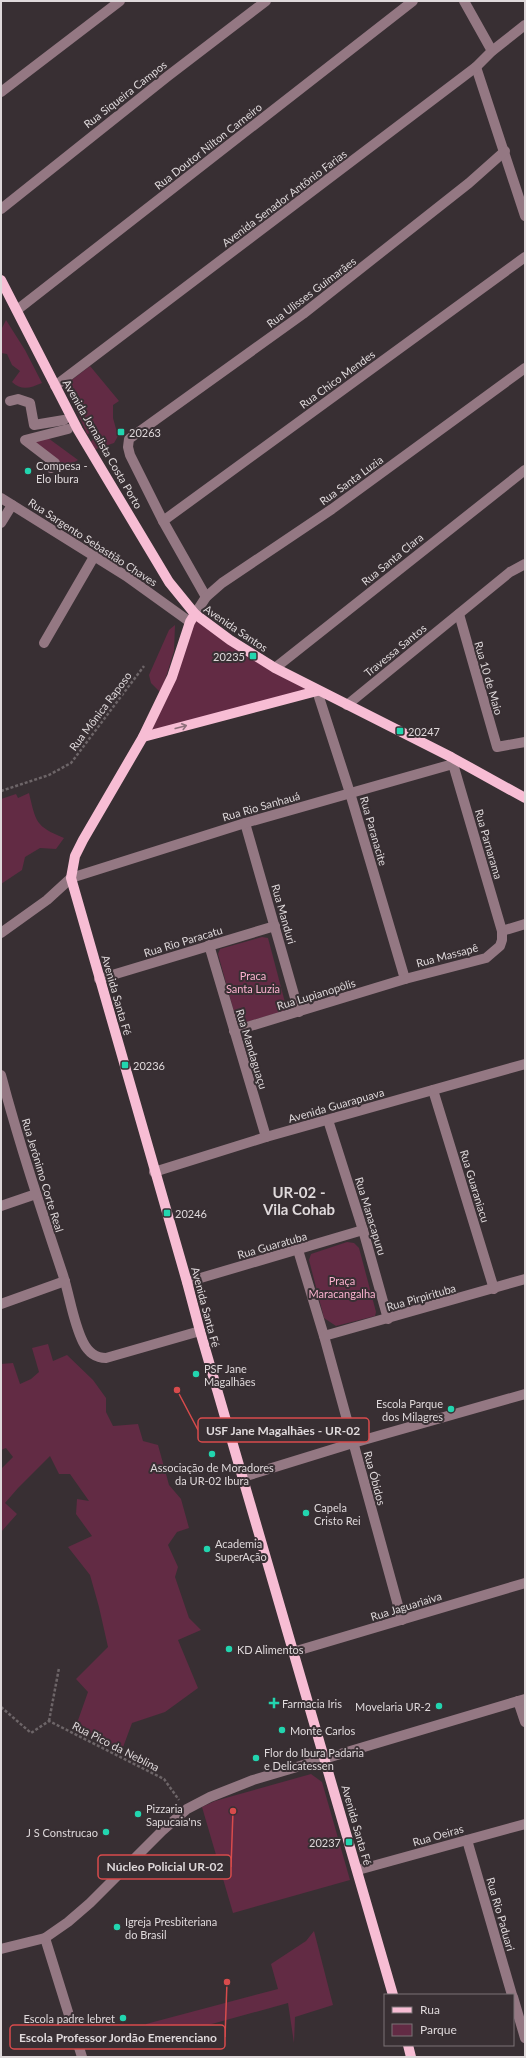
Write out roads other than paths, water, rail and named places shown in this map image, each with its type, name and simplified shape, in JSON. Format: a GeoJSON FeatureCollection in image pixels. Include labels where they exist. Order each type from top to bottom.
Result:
{"type":"FeatureCollection","features":[{"type":"Feature","properties":{"kind":"main road","name":"Avenida Jornalista Costa Porto"},"geometry":{"type":"LineString","coordinates":[[1,280],[78,430],[192,618]]}},
{"type":"Feature","properties":{"kind":"main road","name":"Avenida Santos"},"geometry":{"type":"LineString","coordinates":[[71,878],[75,856],[143,737],[172,676],[192,618],[275,668],[317,691],[347,705],[525,798]]}},
{"type":"Feature","properties":{"kind":"main road"},"geometry":{"type":"LineString","coordinates":[[143,737],[317,691]]}},
{"type":"Feature","properties":{"kind":"main road","name":"Avenida Santa Fé"},"geometry":{"type":"LineString","coordinates":[[71,878],[154,1172],[244,1477],[293,1652],[358,1870],[393,1994]]}},
{"type":"Feature","properties":{"kind":"main road"},"geometry":{"type":"LineString","coordinates":[[408,2046],[411,2057]]}},
{"type":"Feature","properties":{"kind":"street"},"geometry":{"type":"LineString","coordinates":[[1,92],[120,1]]}},
{"type":"Feature","properties":{"kind":"street","name":"Rua Siqueira Campos"},"geometry":{"type":"LineString","coordinates":[[1,208],[168,76],[266,1]]}},
{"type":"Feature","properties":{"kind":"street","name":"Rua Doutor Nilton Carneiro"},"geometry":{"type":"LineString","coordinates":[[17,310],[413,1]]}},
{"type":"Feature","properties":{"kind":"street"},"geometry":{"type":"LineString","coordinates":[[464,1],[492,51]]}},
{"type":"Feature","properties":{"kind":"street","name":"Avenida Senador Antônio Farias"},"geometry":{"type":"LineString","coordinates":[[56,386],[476,67],[492,51],[525,25]]}},
{"type":"Feature","properties":{"kind":"street"},"geometry":{"type":"LineString","coordinates":[[476,67],[505,151],[524,213]]}},
{"type":"Feature","properties":{"kind":"street","name":"Rua Ulisses Guimarães"},"geometry":{"type":"LineString","coordinates":[[163,521],[130,455],[128,445],[129,439],[135,433],[303,314],[469,183],[505,151]]}},
{"type":"Feature","properties":{"kind":"street","name":"Rua Chico Mendes"},"geometry":{"type":"LineString","coordinates":[[163,521],[525,257]]}},
{"type":"Feature","properties":{"kind":"street","name":"Rua Santa Luzia"},"geometry":{"type":"LineString","coordinates":[[192,618],[206,597],[245,568],[332,509],[525,368]]}},
{"type":"Feature","properties":{"kind":"street"},"geometry":{"type":"LineString","coordinates":[[10,401],[18,399],[30,402],[34,425],[66,424],[25,440],[56,463],[51,468]]}},
{"type":"Feature","properties":{"kind":"street","name":"Rua Santa Clara"},"geometry":{"type":"LineString","coordinates":[[275,668],[525,470]]}},
{"type":"Feature","properties":{"kind":"street","name":"Rua Sargento Sebastião Chaves"},"geometry":{"type":"LineString","coordinates":[[1,498],[95,555],[192,618]]}},
{"type":"Feature","properties":{"kind":"street"},"geometry":{"type":"LineString","coordinates":[[1,523],[12,505]]}},
{"type":"Feature","properties":{"kind":"street"},"geometry":{"type":"LineString","coordinates":[[163,521],[206,597]]}},
{"type":"Feature","properties":{"kind":"street"},"geometry":{"type":"LineString","coordinates":[[44,643],[95,555]]}},
{"type":"Feature","properties":{"kind":"street","name":"Travessa Santos"},"geometry":{"type":"LineString","coordinates":[[347,705],[510,572],[525,564]]}},
{"type":"Feature","properties":{"kind":"street","name":"Rua 10 de Maio"},"geometry":{"type":"LineString","coordinates":[[459,614],[497,747],[525,742]]}},
{"type":"Feature","properties":{"kind":"street","name":"Rua Paranacite"},"geometry":{"type":"LineString","coordinates":[[317,691],[350,793],[404,979]]}},
{"type":"Feature","properties":{"kind":"street","name":"Rua Rio Sanhauá"},"geometry":{"type":"LineString","coordinates":[[71,878],[245,823],[350,793],[452,761]]}},
{"type":"Feature","properties":{"kind":"street","name":"Rua Parnarama"},"geometry":{"type":"LineString","coordinates":[[452,761],[502,931]]}},
{"type":"Feature","properties":{"kind":"street","name":"Rua Manduri"},"geometry":{"type":"LineString","coordinates":[[245,823],[300,1012]]}},
{"type":"Feature","properties":{"kind":"street"},"geometry":{"type":"LineString","coordinates":[[1,933],[47,900],[71,878]]}},
{"type":"Feature","properties":{"kind":"street"},"geometry":{"type":"LineString","coordinates":[[502,931],[525,924]]}},
{"type":"Feature","properties":{"kind":"street","name":"Rua Rio Paracatu"},"geometry":{"type":"LineString","coordinates":[[99,979],[275,926]]}},
{"type":"Feature","properties":{"kind":"street","name":"Rua Massapê"},"geometry":{"type":"LineString","coordinates":[[404,979],[486,958],[500,946],[502,931]]}},
{"type":"Feature","properties":{"kind":"street","name":"Rua Mandaguaçu"},"geometry":{"type":"LineString","coordinates":[[209,945],[266,1137]]}},
{"type":"Feature","properties":{"kind":"street","name":"Rua Lupianopôlis"},"geometry":{"type":"LineString","coordinates":[[234,1031],[404,979]]}},
{"type":"Feature","properties":{"kind":"street","name":"Avenida Guarapuava"},"geometry":{"type":"LineString","coordinates":[[154,1172],[266,1137],[525,1064]]}},
{"type":"Feature","properties":{"kind":"street","name":"Rua Jerônimo Corte Real"},"geometry":{"type":"LineString","coordinates":[[1,1075],[5,1107],[65,1281],[80,1335],[88,1349],[95,1356],[106,1358],[114,1357],[200,1331]]}},
{"type":"Feature","properties":{"kind":"street","name":"Rua Guaraniacu"},"geometry":{"type":"LineString","coordinates":[[432,1090],[494,1289]]}},
{"type":"Feature","properties":{"kind":"street","name":"Rua Manacapuru"},"geometry":{"type":"LineString","coordinates":[[328,1120],[363,1230],[388,1319]]}},
{"type":"Feature","properties":{"kind":"street"},"geometry":{"type":"LineString","coordinates":[[1,1206],[36,1194]]}},
{"type":"Feature","properties":{"kind":"street","name":"Rua Guaratuba"},"geometry":{"type":"LineString","coordinates":[[187,1282],[363,1230]]}},
{"type":"Feature","properties":{"kind":"street","name":"Rua Óbidos"},"geometry":{"type":"LineString","coordinates":[[298,1250],[324,1336],[402,1620]]}},
{"type":"Feature","properties":{"kind":"street","name":"Rua Pirpirituba"},"geometry":{"type":"LineString","coordinates":[[324,1336],[525,1279]]}},
{"type":"Feature","properties":{"kind":"street"},"geometry":{"type":"LineString","coordinates":[[1,1304],[65,1281]]}},
{"type":"Feature","properties":{"kind":"street"},"geometry":{"type":"LineString","coordinates":[[244,1477],[353,1443],[525,1394]]}},
{"type":"Feature","properties":{"kind":"street","name":"Rua Jaguariaiva"},"geometry":{"type":"LineString","coordinates":[[293,1652],[525,1583]]}},
{"type":"Feature","properties":{"kind":"street"},"geometry":{"type":"LineString","coordinates":[[1,1949],[45,1938],[68,1922],[90,1903],[162,1831],[187,1809],[210,1797],[235,1787],[325,1758],[521,1700],[525,1722]]}},
{"type":"Feature","properties":{"kind":"street","name":"Rua Oeiras"},"geometry":{"type":"LineString","coordinates":[[358,1870],[525,1824]]}},
{"type":"Feature","properties":{"kind":"street","name":"Rua Rio Paduari"},"geometry":{"type":"LineString","coordinates":[[467,1840],[512,1994]]}},
{"type":"Feature","properties":{"kind":"street"},"geometry":{"type":"LineString","coordinates":[[45,1938],[82,2057]]}},
{"type":"Feature","properties":{"kind":"street","name":"Rua Rio Paduari"},"geometry":{"type":"LineString","coordinates":[[514,1999],[523,2025],[525,2038]]}},
{"type":"Feature","properties":{"kind":"place","name":"20263"},"geometry":{"type":"Point","coordinates":[121,432]}},
{"type":"Feature","properties":{"kind":"place","name":"Compesa - Elo Ibura"},"geometry":{"type":"Point","coordinates":[28,471]}},
{"type":"Feature","properties":{"kind":"place","name":"20235"},"geometry":{"type":"Point","coordinates":[253,656]}},
{"type":"Feature","properties":{"kind":"place","name":"20247"},"geometry":{"type":"Point","coordinates":[400,731]}},
{"type":"Feature","properties":{"kind":"place","name":"20236"},"geometry":{"type":"Point","coordinates":[125,1065]}},
{"type":"Feature","properties":{"kind":"place","name":"20246"},"geometry":{"type":"Point","coordinates":[167,1213]}},
{"type":"Feature","properties":{"kind":"place","name":"PSF Jane Magalhães"},"geometry":{"type":"Point","coordinates":[196,1374]}},
{"type":"Feature","properties":{"kind":"place","name":"USF Jane Magalhães - UR-02"},"geometry":{"type":"Point","coordinates":[177,1390]}},
{"type":"Feature","properties":{"kind":"place","name":"Escola Parque dos Milagres"},"geometry":{"type":"Point","coordinates":[451,1409]}},
{"type":"Feature","properties":{"kind":"place","name":"Associação de Moradores da UR-02 Ibura"},"geometry":{"type":"Point","coordinates":[212,1454]}},
{"type":"Feature","properties":{"kind":"place","name":"Capela Cristo Rei"},"geometry":{"type":"Point","coordinates":[306,1513]}},
{"type":"Feature","properties":{"kind":"place","name":"Academia SuperAção"},"geometry":{"type":"Point","coordinates":[207,1549]}},
{"type":"Feature","properties":{"kind":"place","name":"KD Alimentos"},"geometry":{"type":"Point","coordinates":[229,1649]}},
{"type":"Feature","properties":{"kind":"place","name":"Farmacia Iris"},"geometry":{"type":"Point","coordinates":[274,1703]}},
{"type":"Feature","properties":{"kind":"place","name":"Movelaria UR-2"},"geometry":{"type":"Point","coordinates":[439,1706]}},
{"type":"Feature","properties":{"kind":"place","name":"Monte Carlos"},"geometry":{"type":"Point","coordinates":[282,1730]}},
{"type":"Feature","properties":{"kind":"place","name":"Flor do Ibura Padaria e Delicatessen"},"geometry":{"type":"Point","coordinates":[256,1758]}},
{"type":"Feature","properties":{"kind":"place","name":"Núcleo Policial UR-02"},"geometry":{"type":"Point","coordinates":[233,1811]}},
{"type":"Feature","properties":{"kind":"place","name":"Pizzaria Sapucaia'ns"},"geometry":{"type":"Point","coordinates":[138,1814]}},
{"type":"Feature","properties":{"kind":"place","name":"J S Construcao"},"geometry":{"type":"Point","coordinates":[106,1832]}},
{"type":"Feature","properties":{"kind":"place","name":"20237"},"geometry":{"type":"Point","coordinates":[349,1842]}},
{"type":"Feature","properties":{"kind":"place","name":"Igreja Presbiteriana do Brasil"},"geometry":{"type":"Point","coordinates":[117,1927]}},
{"type":"Feature","properties":{"kind":"place","name":"Escola Professor Jordão Emerenciano"},"geometry":{"type":"Point","coordinates":[227,1982]}},
{"type":"Feature","properties":{"kind":"place","name":"Escola padre lebret"},"geometry":{"type":"Point","coordinates":[123,2018]}},
{"type":"Feature","properties":{"kind":"district","name":"UR-02 - Vila Cohab"},"geometry":{"type":"Point","coordinates":[299,1200]}},
{"type":"Feature","properties":{"kind":"park label","name":"Praca Santa Luzia"},"geometry":{"type":"Point","coordinates":[253,981]}},
{"type":"Feature","properties":{"kind":"park label","name":"Praça Maracangalha"},"geometry":{"type":"Point","coordinates":[342,1286]}}]}
